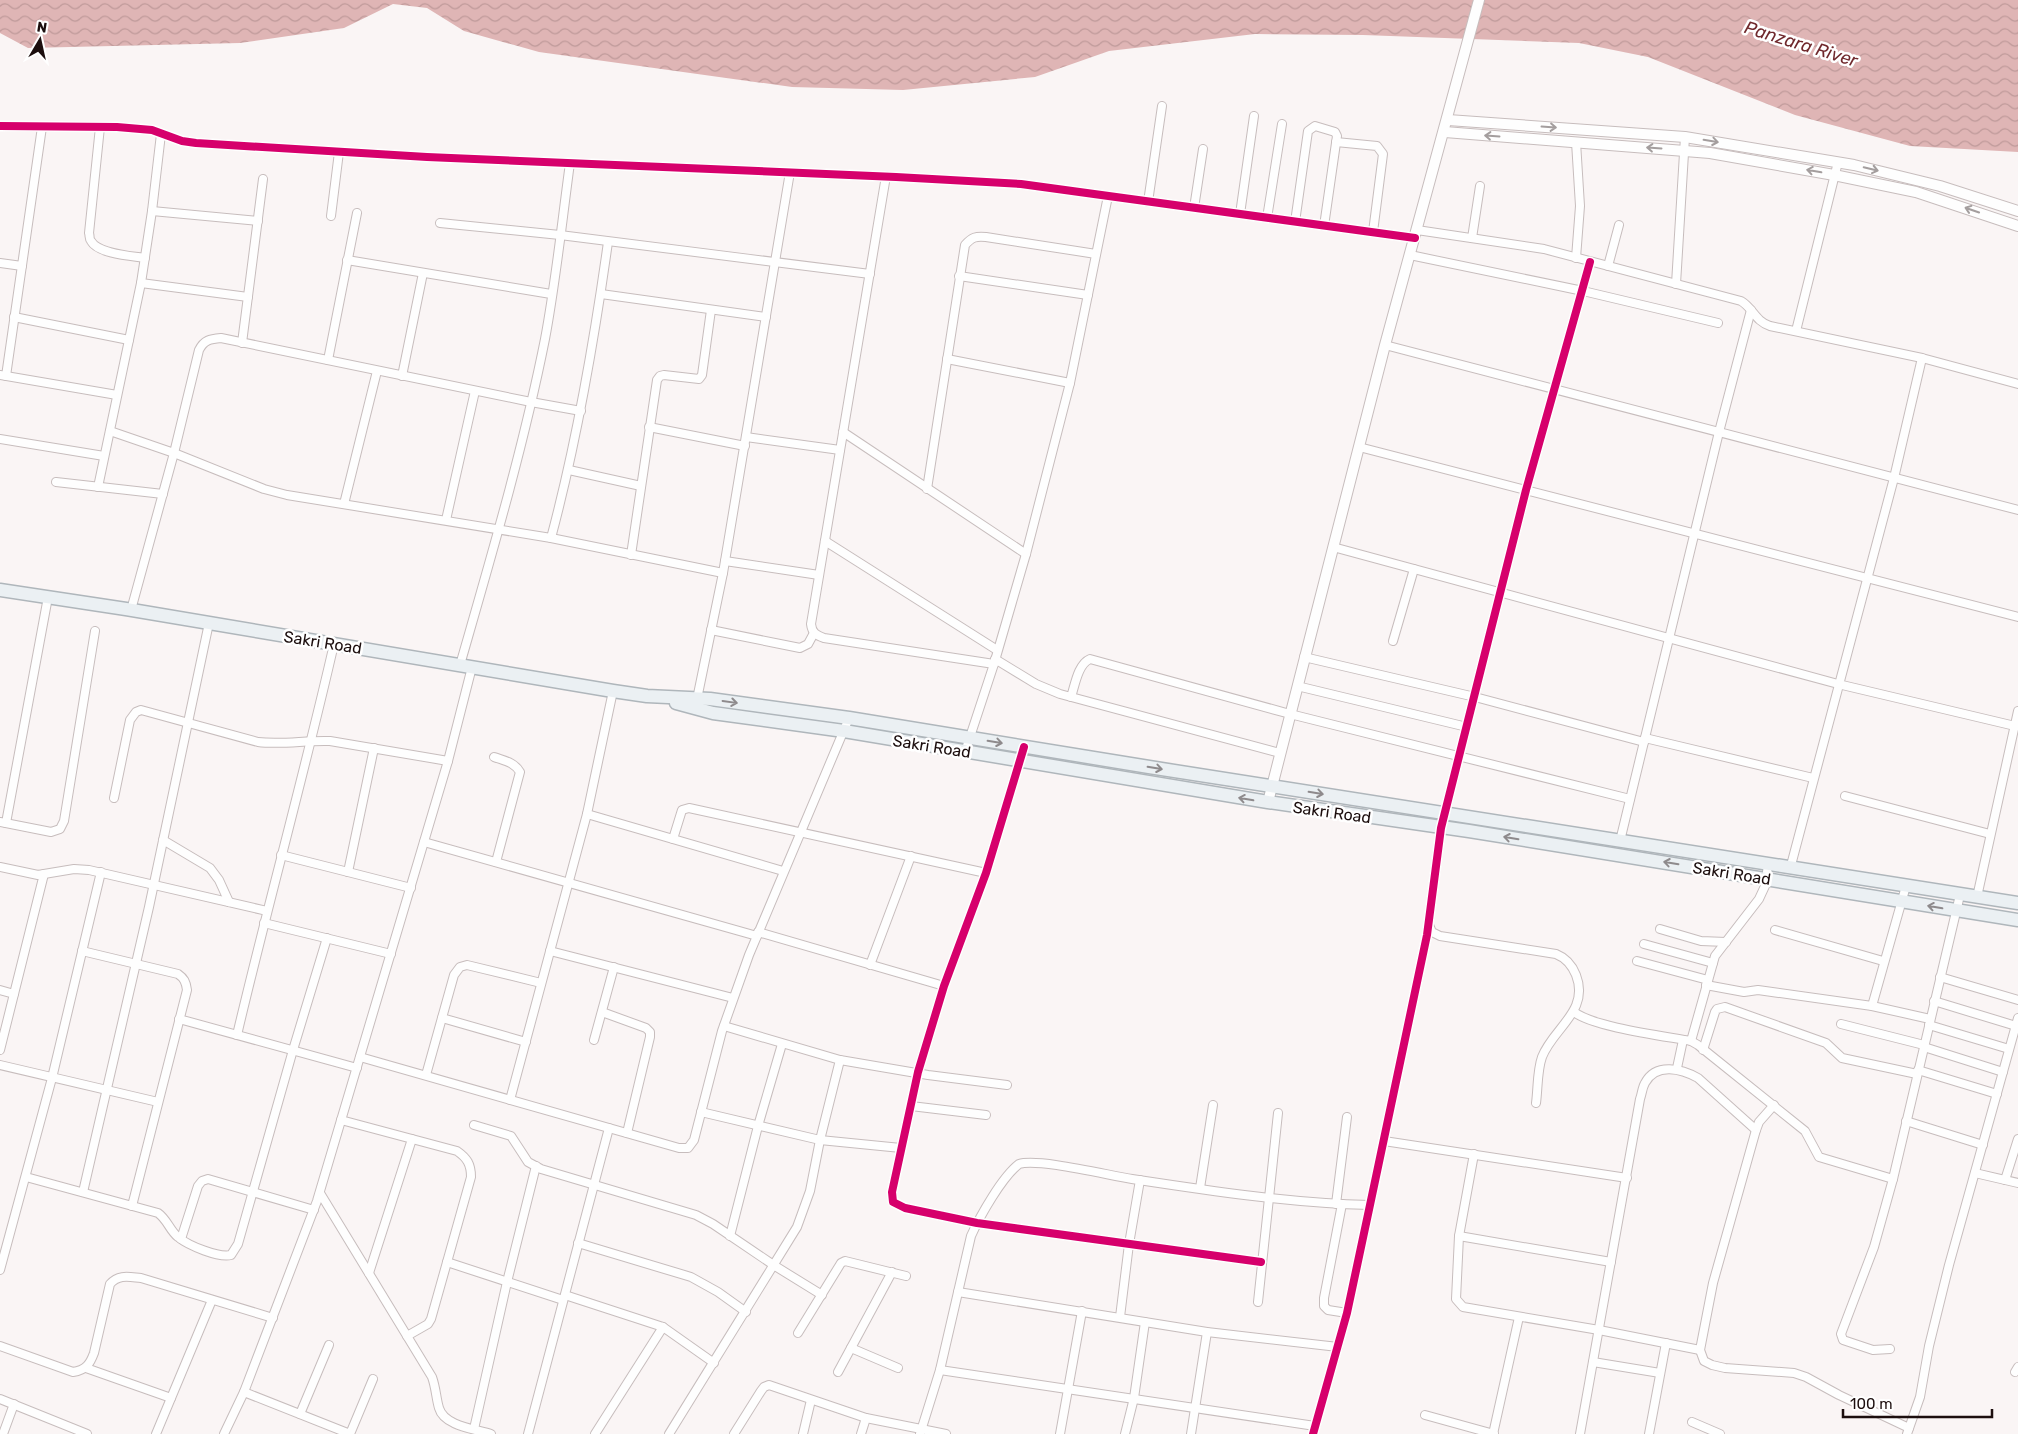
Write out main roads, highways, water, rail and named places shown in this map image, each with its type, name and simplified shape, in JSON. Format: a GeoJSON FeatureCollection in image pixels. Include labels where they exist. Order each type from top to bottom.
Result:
{"type":"FeatureCollection","features":[{"type":"Feature","properties":{"kind":"main road","name":"Sakri Road"},"geometry":{"type":"LineString","coordinates":[[0,590],[132,610],[613,690],[647,696],[714,713],[844,731],[1268,802],[1469,831],[2018,920]]}},
{"type":"Feature","properties":{"kind":"main road","name":"Sakri Road"},"geometry":{"type":"LineString","coordinates":[[647,696],[697,699],[849,718],[1790,869],[2018,903]]}},
{"type":"Feature","properties":{"kind":"water","name":"Panzara River"},"geometry":{"type":"Polygon","coordinates":[[[0,0],[2018,0],[2018,152],[1910,146],[1795,115],[1648,57],[1579,43],[1363,35],[1255,34],[1109,51],[1035,77],[903,90],[792,87],[539,52],[464,31],[427,8],[393,4],[344,28],[240,43],[28,48],[0,33],[0,0]]]}}]}
